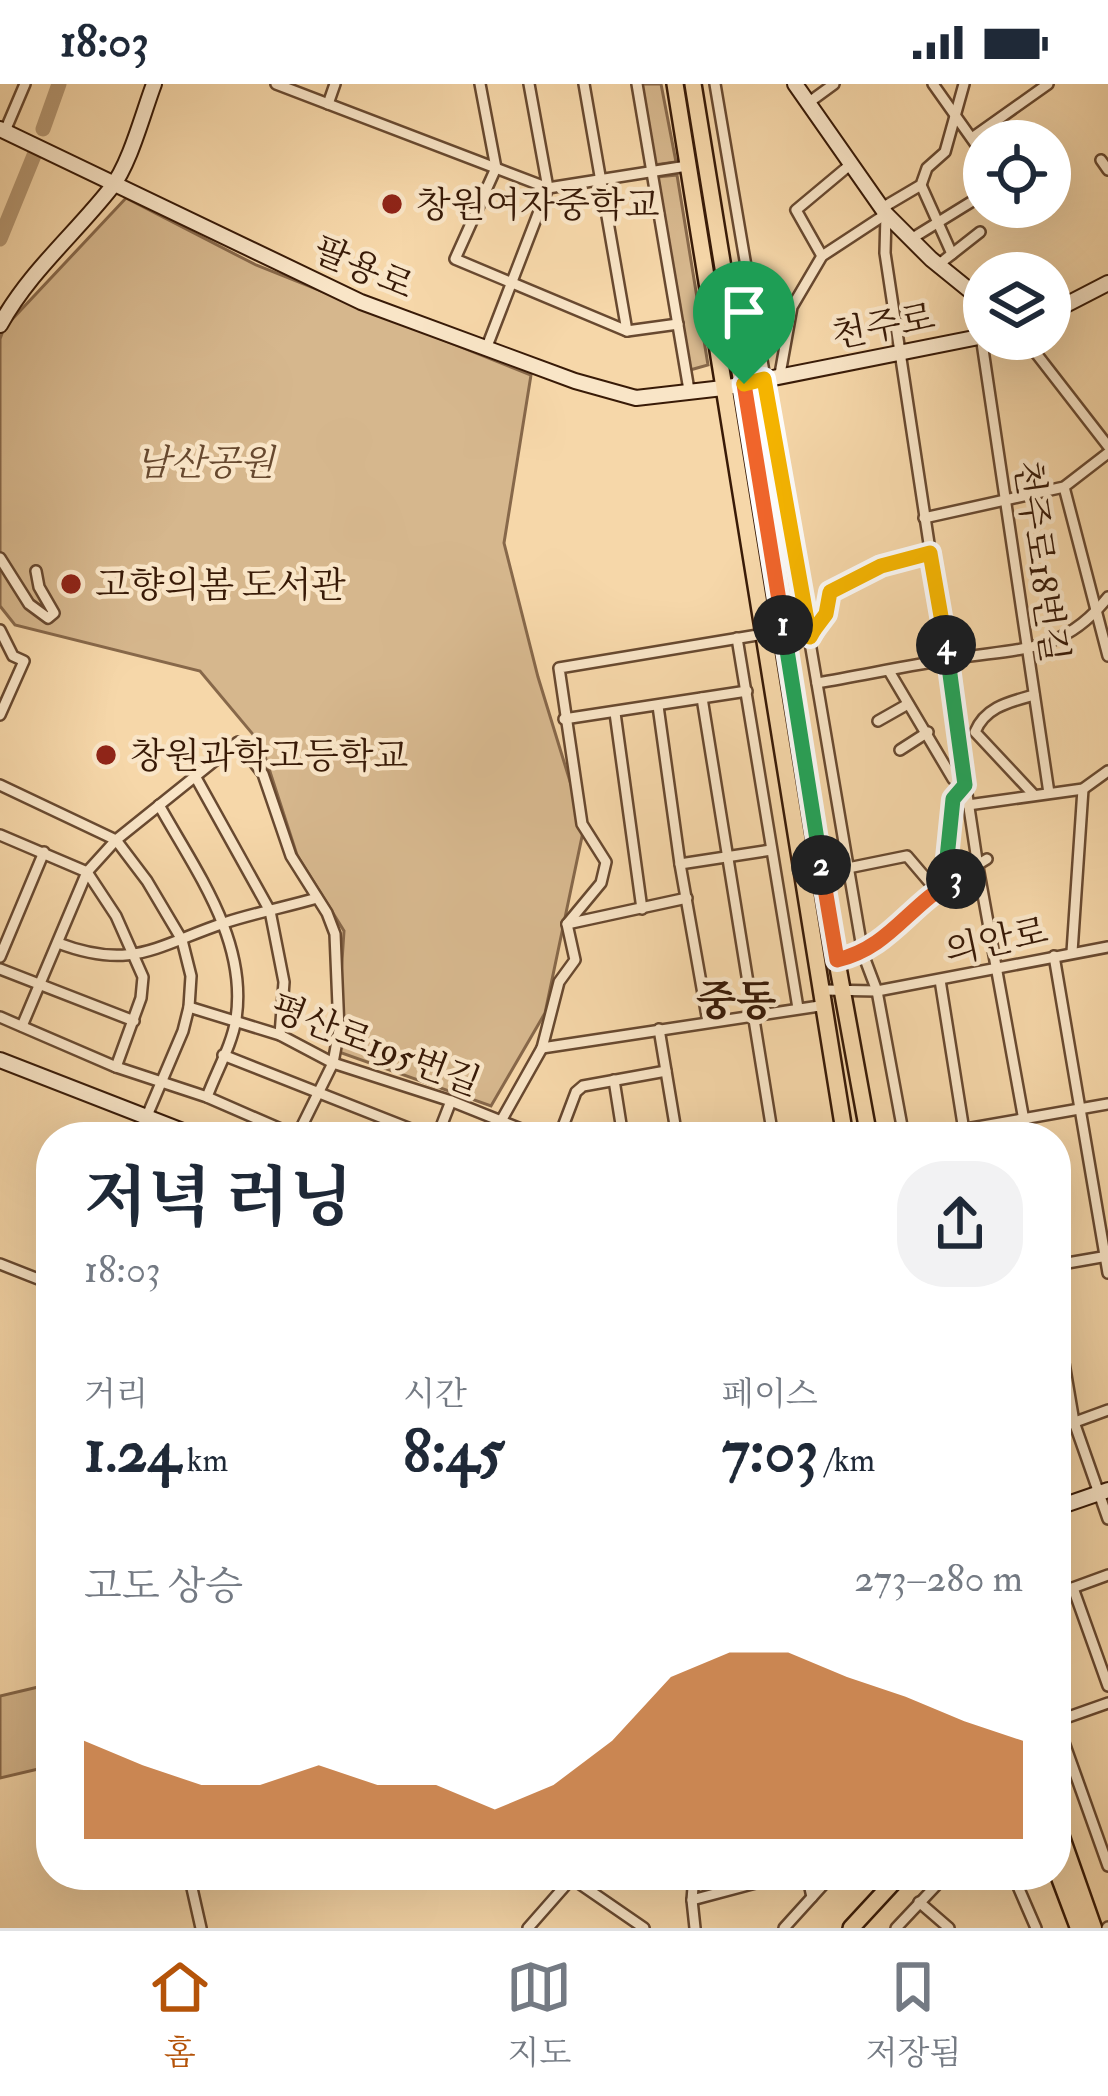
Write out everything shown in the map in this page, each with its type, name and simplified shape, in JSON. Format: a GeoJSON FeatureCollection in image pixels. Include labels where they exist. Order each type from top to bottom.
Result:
{"type":"FeatureCollection","features":[{"type":"Feature","properties":{"kind":"highway"},"geometry":{"type":"LineString","coordinates":[[1071,1866],[1093,1928]]}},
{"type":"Feature","properties":{"kind":"highway"},"geometry":{"type":"LineString","coordinates":[[1064,1890],[1078,1928]]}},
{"type":"Feature","properties":{"kind":"main road"},"geometry":{"type":"LineString","coordinates":[[0,325],[17,294],[52,251],[115,184],[154,84]]}},
{"type":"Feature","properties":{"kind":"main road"},"geometry":{"type":"LineString","coordinates":[[675,84],[842,1122]]}},
{"type":"Feature","properties":{"kind":"main road"},"geometry":{"type":"LineString","coordinates":[[693,84],[866,1122]]}},
{"type":"Feature","properties":{"kind":"main road"},"geometry":{"type":"LineString","coordinates":[[795,84],[884,211],[963,285]]}},
{"type":"Feature","properties":{"kind":"main road","name":"팔용로"},"geometry":{"type":"LineString","coordinates":[[3,130],[361,302],[486,349],[636,398],[723,388]]}},
{"type":"Feature","properties":{"kind":"main road"},"geometry":{"type":"LineString","coordinates":[[1071,302],[1108,283]]}},
{"type":"Feature","properties":{"kind":"main road","name":"천주로"},"geometry":{"type":"LineString","coordinates":[[723,388],[963,340]]}},
{"type":"Feature","properties":{"kind":"main road"},"geometry":{"type":"LineString","coordinates":[[0,1060],[159,1122]]}},
{"type":"Feature","properties":{"kind":"main road"},"geometry":{"type":"LineString","coordinates":[[1071,1503],[1104,1491]]}},
{"type":"Feature","properties":{"kind":"main road"},"geometry":{"type":"LineString","coordinates":[[851,1928],[886,1890]]}},
{"type":"Feature","properties":{"kind":"street"},"geometry":{"type":"LineString","coordinates":[[3,130],[25,84]]}},
{"type":"Feature","properties":{"kind":"street"},"geometry":{"type":"LineString","coordinates":[[278,84],[548,188],[687,166]]}},
{"type":"Feature","properties":{"kind":"street"},"geometry":{"type":"LineString","coordinates":[[328,104],[335,84]]}},
{"type":"Feature","properties":{"kind":"street"},"geometry":{"type":"LineString","coordinates":[[481,84],[496,168],[454,259],[627,331],[678,324]]}},
{"type":"Feature","properties":{"kind":"street"},"geometry":{"type":"LineString","coordinates":[[486,349],[548,188],[529,84]]}},
{"type":"Feature","properties":{"kind":"street"},"geometry":{"type":"LineString","coordinates":[[584,84],[627,331]]}},
{"type":"Feature","properties":{"kind":"street"},"geometry":{"type":"LineString","coordinates":[[637,84],[689,390]]}},
{"type":"Feature","properties":{"kind":"street"},"geometry":{"type":"LineString","coordinates":[[715,84],[863,954],[878,991],[901,1122]]}},
{"type":"Feature","properties":{"kind":"street"},"geometry":{"type":"LineString","coordinates":[[808,103],[834,84]]}},
{"type":"Feature","properties":{"kind":"street"},"geometry":{"type":"LineString","coordinates":[[933,84],[963,126]]}},
{"type":"Feature","properties":{"kind":"street"},"geometry":{"type":"LineString","coordinates":[[780,374],[793,307],[822,256],[921,185],[927,168],[945,152],[964,84]]}},
{"type":"Feature","properties":{"kind":"street"},"geometry":{"type":"LineString","coordinates":[[997,120],[1048,84]]}},
{"type":"Feature","properties":{"kind":"street"},"geometry":{"type":"LineString","coordinates":[[822,256],[796,210],[851,164]]}},
{"type":"Feature","properties":{"kind":"street"},"geometry":{"type":"LineString","coordinates":[[921,185],[952,254]]}},
{"type":"Feature","properties":{"kind":"street"},"geometry":{"type":"LineString","coordinates":[[911,238],[963,207]]}},
{"type":"Feature","properties":{"kind":"street"},"geometry":{"type":"LineString","coordinates":[[884,211],[899,354],[968,805],[982,863],[1024,1122]]}},
{"type":"Feature","properties":{"kind":"street"},"geometry":{"type":"LineString","coordinates":[[938,265],[980,232]]}},
{"type":"Feature","properties":{"kind":"street","name":"천주로18번길"},"geometry":{"type":"LineString","coordinates":[[986,360],[1049,793]]}},
{"type":"Feature","properties":{"kind":"street"},"geometry":{"type":"LineString","coordinates":[[924,518],[1064,488],[1108,450],[1040,360]]}},
{"type":"Feature","properties":{"kind":"street"},"geometry":{"type":"LineString","coordinates":[[1064,488],[1108,656]]}},
{"type":"Feature","properties":{"kind":"street"},"geometry":{"type":"LineString","coordinates":[[785,640],[810,637],[826,614],[830,592],[881,566],[930,553]]}},
{"type":"Feature","properties":{"kind":"street"},"geometry":{"type":"LineString","coordinates":[[0,558],[29,604],[48,618],[54,613],[36,571]]}},
{"type":"Feature","properties":{"kind":"street"},"geometry":{"type":"LineString","coordinates":[[817,683],[1027,651],[1066,636],[1108,597]]}},
{"type":"Feature","properties":{"kind":"street"},"geometry":{"type":"LineString","coordinates":[[0,630],[13,656],[23,661],[0,715]]}},
{"type":"Feature","properties":{"kind":"street"},"geometry":{"type":"LineString","coordinates":[[567,924],[601,884],[606,862],[581,824],[559,668],[764,634]]}},
{"type":"Feature","properties":{"kind":"street"},"geometry":{"type":"LineString","coordinates":[[737,638],[798,1008]]}},
{"type":"Feature","properties":{"kind":"street"},"geometry":{"type":"LineString","coordinates":[[889,670],[953,779],[965,785]]}},
{"type":"Feature","properties":{"kind":"street"},"geometry":{"type":"LineString","coordinates":[[564,719],[747,691]]}},
{"type":"Feature","properties":{"kind":"street"},"geometry":{"type":"LineString","coordinates":[[1034,695],[1000,704],[985,715],[975,732],[1034,795]]}},
{"type":"Feature","properties":{"kind":"street"},"geometry":{"type":"LineString","coordinates":[[702,698],[771,1122]]}},
{"type":"Feature","properties":{"kind":"street"},"geometry":{"type":"LineString","coordinates":[[878,721],[908,704]]}},
{"type":"Feature","properties":{"kind":"street"},"geometry":{"type":"LineString","coordinates":[[658,706],[708,1022]]}},
{"type":"Feature","properties":{"kind":"street"},"geometry":{"type":"LineString","coordinates":[[615,712],[642,908]]}},
{"type":"Feature","properties":{"kind":"street"},"geometry":{"type":"LineString","coordinates":[[900,750],[928,732]]}},
{"type":"Feature","properties":{"kind":"street"},"geometry":{"type":"LineString","coordinates":[[22,1026],[87,872],[116,840],[238,742],[263,774],[291,856],[335,934],[339,1030],[333,1063],[304,1122]]}},
{"type":"Feature","properties":{"kind":"street"},"geometry":{"type":"LineString","coordinates":[[968,805],[1083,789],[1108,771]]}},
{"type":"Feature","properties":{"kind":"street"},"geometry":{"type":"LineString","coordinates":[[195,776],[270,911],[284,982],[280,1035]]}},
{"type":"Feature","properties":{"kind":"street"},"geometry":{"type":"LineString","coordinates":[[0,785],[116,840],[148,880],[182,940],[191,976],[189,1007],[184,1031],[146,1122]]}},
{"type":"Feature","properties":{"kind":"street"},"geometry":{"type":"LineString","coordinates":[[958,878],[947,858],[953,799],[965,785]]}},
{"type":"Feature","properties":{"kind":"street"},"geometry":{"type":"LineString","coordinates":[[1072,952],[1083,789]]}},
{"type":"Feature","properties":{"kind":"street"},"geometry":{"type":"LineString","coordinates":[[159,806],[224,923],[236,970],[236,1020],[207,1097]]}},
{"type":"Feature","properties":{"kind":"street"},"geometry":{"type":"LineString","coordinates":[[0,836],[87,872],[134,956],[142,976],[141,998],[116,1067]]}},
{"type":"Feature","properties":{"kind":"street"},"geometry":{"type":"LineString","coordinates":[[680,864],[771,850]]}},
{"type":"Feature","properties":{"kind":"street"},"geometry":{"type":"LineString","coordinates":[[0,957],[44,852]]}},
{"type":"Feature","properties":{"kind":"street"},"geometry":{"type":"LineString","coordinates":[[848,868],[907,856],[936,890]]}},
{"type":"Feature","properties":{"kind":"street"},"geometry":{"type":"LineString","coordinates":[[837,960],[863,954],[936,890],[982,863]]}},
{"type":"Feature","properties":{"kind":"street"},"geometry":{"type":"LineString","coordinates":[[58,943],[109,958],[134,956],[224,923],[316,898]]}},
{"type":"Feature","properties":{"kind":"street"},"geometry":{"type":"LineString","coordinates":[[567,924],[687,898]]}},
{"type":"Feature","properties":{"kind":"street"},"geometry":{"type":"LineString","coordinates":[[499,1120],[542,1048],[559,982],[575,960],[567,924]]}},
{"type":"Feature","properties":{"kind":"street","name":"의안로"},"geometry":{"type":"LineString","coordinates":[[542,1048],[798,1008],[843,988],[878,991],[1108,946]]}},
{"type":"Feature","properties":{"kind":"street"},"geometry":{"type":"LineString","coordinates":[[1054,956],[1108,1273]]}},
{"type":"Feature","properties":{"kind":"street"},"geometry":{"type":"LineString","coordinates":[[0,969],[134,1021]]}},
{"type":"Feature","properties":{"kind":"street"},"geometry":{"type":"LineString","coordinates":[[940,980],[962,1122]]}},
{"type":"Feature","properties":{"kind":"street","name":"평산로195번길"},"geometry":{"type":"LineString","coordinates":[[189,1007],[280,1035],[333,1063],[504,1122]]}},
{"type":"Feature","properties":{"kind":"street"},"geometry":{"type":"LineString","coordinates":[[0,1017],[264,1122]]}},
{"type":"Feature","properties":{"kind":"street"},"geometry":{"type":"LineString","coordinates":[[659,1030],[674,1122]]}},
{"type":"Feature","properties":{"kind":"street"},"geometry":{"type":"LineString","coordinates":[[223,1055],[393,1122]]}},
{"type":"Feature","properties":{"kind":"street"},"geometry":{"type":"LineString","coordinates":[[565,1122],[576,1092],[588,1084],[666,1071]]}},
{"type":"Feature","properties":{"kind":"street"},"geometry":{"type":"LineString","coordinates":[[614,1080],[621,1122]]}},
{"type":"Feature","properties":{"kind":"street"},"geometry":{"type":"LineString","coordinates":[[441,1122],[451,1101]]}},
{"type":"Feature","properties":{"kind":"street"},"geometry":{"type":"LineString","coordinates":[[1010,1122],[1108,1104]]}},
{"type":"Feature","properties":{"kind":"street"},"geometry":{"type":"LineString","coordinates":[[1071,1263],[1107,1257]]}},
{"type":"Feature","properties":{"kind":"street"},"geometry":{"type":"LineString","coordinates":[[0,1264],[36,1278]]}},
{"type":"Feature","properties":{"kind":"street"},"geometry":{"type":"LineString","coordinates":[[1071,1405],[1104,1491],[1108,1519]]}},
{"type":"Feature","properties":{"kind":"street"},"geometry":{"type":"LineString","coordinates":[[1071,1424],[1108,1410]]}},
{"type":"Feature","properties":{"kind":"street"},"geometry":{"type":"LineString","coordinates":[[1108,1575],[1073,1588],[1108,1686]]}},
{"type":"Feature","properties":{"kind":"street"},"geometry":{"type":"LineString","coordinates":[[1071,1715],[1108,1703]]}},
{"type":"Feature","properties":{"kind":"street"},"geometry":{"type":"LineString","coordinates":[[1071,1762],[1108,1866]]}},
{"type":"Feature","properties":{"kind":"street"},"geometry":{"type":"LineString","coordinates":[[192,1890],[201,1928]]}},
{"type":"Feature","properties":{"kind":"street"},"geometry":{"type":"LineString","coordinates":[[528,1928],[559,1890]]}},
{"type":"Feature","properties":{"kind":"street"},"geometry":{"type":"LineString","coordinates":[[591,1890],[644,1928]]}},
{"type":"Feature","properties":{"kind":"street"},"geometry":{"type":"LineString","coordinates":[[693,1890],[695,1928]]}},
{"type":"Feature","properties":{"kind":"street"},"geometry":{"type":"LineString","coordinates":[[692,1900],[730,1890]]}},
{"type":"Feature","properties":{"kind":"street"},"geometry":{"type":"LineString","coordinates":[[810,1890],[812,1897]]}},
{"type":"Feature","properties":{"kind":"street"},"geometry":{"type":"LineString","coordinates":[[784,1928],[818,1890]]}},
{"type":"Feature","properties":{"kind":"street"},"geometry":{"type":"LineString","coordinates":[[896,1928],[931,1890]]}},
{"type":"Feature","properties":{"kind":"street"},"geometry":{"type":"LineString","coordinates":[[1020,1890],[1036,1928]]}},
{"type":"Feature","properties":{"kind":"street"},"geometry":{"type":"LineString","coordinates":[[919,1902],[949,1928]]}},
{"type":"Feature","properties":{"kind":"green space"},"geometry":{"type":"Polygon","coordinates":[[[640,84],[661,84],[676,162],[654,165],[640,84]]]}},
{"type":"Feature","properties":{"kind":"green space"},"geometry":{"type":"Polygon","coordinates":[[[677,175],[708,365],[690,370],[657,177],[677,175]]]}},
{"type":"Feature","properties":{"kind":"green space","name":"남산공원"},"geometry":{"type":"Polygon","coordinates":[[[126,198],[256,265],[531,375],[504,543],[538,677],[584,827],[545,1013],[491,1106],[336,1051],[344,931],[297,855],[261,744],[200,671],[15,625],[0,606],[0,339],[4,328],[126,198]]]}},
{"type":"Feature","properties":{"kind":"green space"},"geometry":{"type":"Polygon","coordinates":[[[36,1688],[36,1770],[0,1778],[0,1696],[36,1688]]]}},
{"type":"Feature","properties":{"kind":"waterway"},"geometry":{"type":"LineString","coordinates":[[43,129],[59,84]]}},
{"type":"Feature","properties":{"kind":"waterway"},"geometry":{"type":"LineString","coordinates":[[0,239],[35,153]]}},
{"type":"Feature","properties":{"kind":"place","name":"창원여자중학교"},"geometry":{"type":"Point","coordinates":[392,204]}},
{"type":"Feature","properties":{"kind":"place","name":"고향의봄 도서관"},"geometry":{"type":"Point","coordinates":[71,584]}},
{"type":"Feature","properties":{"kind":"place","name":"창원과학고등학교"},"geometry":{"type":"Point","coordinates":[106,755]}},
{"type":"Feature","properties":{"kind":"district","name":"중동"},"geometry":{"type":"Point","coordinates":[736,1000]}},
{"type":"Feature","properties":{"kind":"route"},"geometry":{"type":"LineString","coordinates":[[764,379],[810,637],[826,614],[830,592],[881,566],[930,553],[948,660],[965,785],[953,799],[947,858],[958,878],[933,892],[872,949],[837,960],[767,538],[744,384],[764,379]]}}]}
